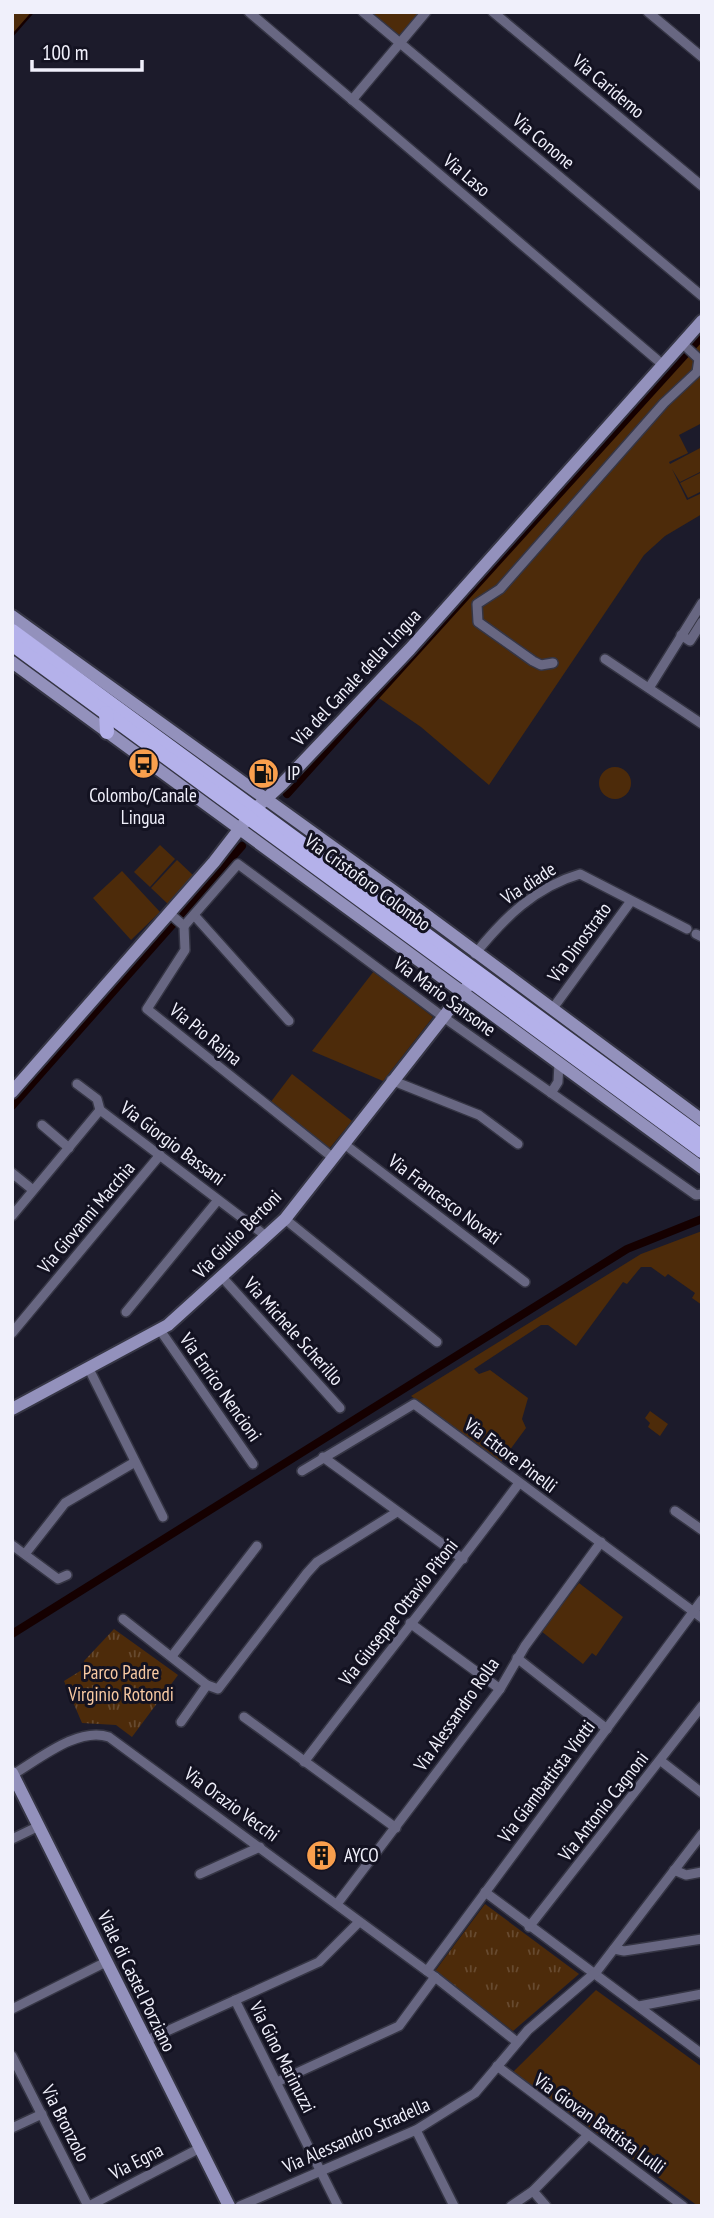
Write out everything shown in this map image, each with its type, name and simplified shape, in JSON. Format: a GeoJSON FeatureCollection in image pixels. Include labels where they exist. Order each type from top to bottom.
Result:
{"type":"FeatureCollection","features":[{"type":"Feature","properties":{"kind":"main road","name":"Via Cristoforo Colombo"},"geometry":{"type":"LineString","coordinates":[[12,631],[252,814],[702,1137]]}},
{"type":"Feature","properties":{"kind":"main road","name":"Via Cristoforo Colombo"},"geometry":{"type":"LineString","coordinates":[[12,644],[106,713],[406,919],[702,1151]]}},
{"type":"Feature","properties":{"kind":"main road"},"geometry":{"type":"LineString","coordinates":[[106,713],[107,732]]}},
{"type":"Feature","properties":{"kind":"street","name":"Via Laso"},"geometry":{"type":"LineString","coordinates":[[249,12],[662,364]]}},
{"type":"Feature","properties":{"kind":"street","name":"Via Conone"},"geometry":{"type":"LineString","coordinates":[[363,12],[702,296]]}},
{"type":"Feature","properties":{"kind":"street"},"geometry":{"type":"LineString","coordinates":[[352,100],[426,12]]}},
{"type":"Feature","properties":{"kind":"street","name":"Via Caridemo"},"geometry":{"type":"LineString","coordinates":[[493,12],[702,186]]}},
{"type":"Feature","properties":{"kind":"street"},"geometry":{"type":"LineString","coordinates":[[648,12],[702,57]]}},
{"type":"Feature","properties":{"kind":"street","name":"Via del Canale della Lingua"},"geometry":{"type":"LineString","coordinates":[[13,1091],[170,914],[252,814],[410,649],[662,364],[684,345],[702,321]]}},
{"type":"Feature","properties":{"kind":"street"},"geometry":{"type":"LineString","coordinates":[[553,663],[541,664],[533,661],[478,622],[477,604],[500,589],[664,403],[697,372],[701,363],[684,345]]}},
{"type":"Feature","properties":{"kind":"street"},"geometry":{"type":"LineString","coordinates":[[649,688],[702,603]]}},
{"type":"Feature","properties":{"kind":"street","name":"Via Cristoforo Colombo"},"geometry":{"type":"LineString","coordinates":[[12,616],[252,814]]}},
{"type":"Feature","properties":{"kind":"street"},"geometry":{"type":"LineString","coordinates":[[681,635],[690,640],[702,622]]}},
{"type":"Feature","properties":{"kind":"street"},"geometry":{"type":"LineString","coordinates":[[605,659],[702,724]]}},
{"type":"Feature","properties":{"kind":"street","name":"Via Cristoforo Colombo"},"geometry":{"type":"LineString","coordinates":[[12,662],[107,732],[402,897],[559,1063],[702,1168]]}},
{"type":"Feature","properties":{"kind":"street","name":"Via Mario Sansone"},"geometry":{"type":"LineString","coordinates":[[183,925],[238,864],[442,1016],[696,1195],[702,1194]]}},
{"type":"Feature","properties":{"kind":"street","name":"Via diade"},"geometry":{"type":"LineString","coordinates":[[473,972],[514,909],[580,874],[695,933]]}},
{"type":"Feature","properties":{"kind":"street"},"geometry":{"type":"LineString","coordinates":[[402,897],[406,919]]}},
{"type":"Feature","properties":{"kind":"street","name":"Via Dinostrato"},"geometry":{"type":"LineString","coordinates":[[556,1004],[631,901]]}},
{"type":"Feature","properties":{"kind":"street"},"geometry":{"type":"LineString","coordinates":[[170,914],[183,925]]}},
{"type":"Feature","properties":{"kind":"street"},"geometry":{"type":"LineString","coordinates":[[194,915],[289,1021]]}},
{"type":"Feature","properties":{"kind":"street","name":"Via Pio Rajna"},"geometry":{"type":"LineString","coordinates":[[183,925],[185,950],[147,1009],[332,1157]]}},
{"type":"Feature","properties":{"kind":"street","name":"Via Cristoforo Colombo"},"geometry":{"type":"LineString","coordinates":[[473,972],[702,1121]]}},
{"type":"Feature","properties":{"kind":"street","name":"Via Giulio Bertoni"},"geometry":{"type":"LineString","coordinates":[[12,1409],[160,1330],[285,1219],[473,972]]}},
{"type":"Feature","properties":{"kind":"street"},"geometry":{"type":"LineString","coordinates":[[551,1093],[558,1082],[559,1063]]}},
{"type":"Feature","properties":{"kind":"street"},"geometry":{"type":"LineString","coordinates":[[391,1080],[479,1115],[518,1144]]}},
{"type":"Feature","properties":{"kind":"street"},"geometry":{"type":"LineString","coordinates":[[77,1084],[97,1098],[100,1110]]}},
{"type":"Feature","properties":{"kind":"street","name":"Via Giorgio Bassani"},"geometry":{"type":"LineString","coordinates":[[12,1216],[100,1110],[266,1236]]}},
{"type":"Feature","properties":{"kind":"street"},"geometry":{"type":"LineString","coordinates":[[42,1125],[69,1147]]}},
{"type":"Feature","properties":{"kind":"street","name":"Via Francesco Novati"},"geometry":{"type":"LineString","coordinates":[[343,1143],[525,1282]]}},
{"type":"Feature","properties":{"kind":"street","name":"Via Giovanni Macchia"},"geometry":{"type":"LineString","coordinates":[[12,1333],[160,1155]]}},
{"type":"Feature","properties":{"kind":"street"},"geometry":{"type":"LineString","coordinates":[[12,1173],[33,1191]]}},
{"type":"Feature","properties":{"kind":"street"},"geometry":{"type":"LineString","coordinates":[[126,1312],[218,1200]]}},
{"type":"Feature","properties":{"kind":"street"},"geometry":{"type":"LineString","coordinates":[[285,1219],[437,1342]]}},
{"type":"Feature","properties":{"kind":"street","name":"Via Michele Scherillo"},"geometry":{"type":"LineString","coordinates":[[222,1277],[340,1408]]}},
{"type":"Feature","properties":{"kind":"street","name":"Via Enrico Nencioni"},"geometry":{"type":"LineString","coordinates":[[160,1330],[253,1464]]}},
{"type":"Feature","properties":{"kind":"street"},"geometry":{"type":"LineString","coordinates":[[89,1368],[163,1517]]}},
{"type":"Feature","properties":{"kind":"street","name":"Via Ettore Pinelli"},"geometry":{"type":"LineString","coordinates":[[302,1471],[414,1404],[698,1615]]}},
{"type":"Feature","properties":{"kind":"street"},"geometry":{"type":"LineString","coordinates":[[323,1457],[463,1559]]}},
{"type":"Feature","properties":{"kind":"street"},"geometry":{"type":"LineString","coordinates":[[25,1554],[65,1503],[135,1462]]}},
{"type":"Feature","properties":{"kind":"street","name":"Via Giuseppe Ottavio Pitoni"},"geometry":{"type":"LineString","coordinates":[[304,1762],[519,1483]]}},
{"type":"Feature","properties":{"kind":"street"},"geometry":{"type":"LineString","coordinates":[[675,1511],[702,1530]]}},
{"type":"Feature","properties":{"kind":"street"},"geometry":{"type":"LineString","coordinates":[[123,1619],[208,1685],[214,1689],[221,1688],[317,1562],[397,1512]]}},
{"type":"Feature","properties":{"kind":"street","name":"Via Alessandro Rolla"},"geometry":{"type":"LineString","coordinates":[[337,1904],[500,1689],[517,1658],[601,1542]]}},
{"type":"Feature","properties":{"kind":"street"},"geometry":{"type":"LineString","coordinates":[[12,1545],[58,1579],[67,1575]]}},
{"type":"Feature","properties":{"kind":"street"},"geometry":{"type":"LineString","coordinates":[[172,1656],[257,1546]]}},
{"type":"Feature","properties":{"kind":"street","name":"Via Giambattista Viotti"},"geometry":{"type":"LineString","coordinates":[[277,2082],[399,2026],[485,1892],[607,1729],[698,1615],[702,1600]]}},
{"type":"Feature","properties":{"kind":"street"},"geometry":{"type":"LineString","coordinates":[[410,1623],[500,1689]]}},
{"type":"Feature","properties":{"kind":"street"},"geometry":{"type":"LineString","coordinates":[[517,1658],[607,1729]]}},
{"type":"Feature","properties":{"kind":"street"},"geometry":{"type":"LineString","coordinates":[[181,1722],[208,1685]]}},
{"type":"Feature","properties":{"kind":"street","name":"Via Antonio Cagnoni"},"geometry":{"type":"LineString","coordinates":[[530,1927],[702,1706]]}},
{"type":"Feature","properties":{"kind":"street"},"geometry":{"type":"LineString","coordinates":[[244,1717],[396,1828]]}},
{"type":"Feature","properties":{"kind":"street","name":"Via Orazio Vecchi"},"geometry":{"type":"LineString","coordinates":[[13,1774],[70,1742],[94,1735],[107,1736],[431,1974],[517,2042]]}},
{"type":"Feature","properties":{"kind":"street"},"geometry":{"type":"LineString","coordinates":[[661,1761],[702,1793]]}},
{"type":"Feature","properties":{"kind":"street","name":"Viale di Castel Porziano"},"geometry":{"type":"LineString","coordinates":[[13,1774],[229,2206]]}},
{"type":"Feature","properties":{"kind":"street"},"geometry":{"type":"LineString","coordinates":[[12,1839],[39,1826]]}},
{"type":"Feature","properties":{"kind":"street","name":"Via Alessandro Stradella"},"geometry":{"type":"LineString","coordinates":[[240,2206],[416,2130],[475,2092],[517,2042],[594,1973],[702,1834]]}},
{"type":"Feature","properties":{"kind":"street"},"geometry":{"type":"LineString","coordinates":[[200,1874],[260,1847]]}},
{"type":"Feature","properties":{"kind":"street"},"geometry":{"type":"LineString","coordinates":[[674,1870],[686,1875],[702,1872]]}},
{"type":"Feature","properties":{"kind":"street"},"geometry":{"type":"LineString","coordinates":[[485,1892],[702,2054]]}},
{"type":"Feature","properties":{"kind":"street"},"geometry":{"type":"LineString","coordinates":[[145,2041],[319,1962],[359,1922]]}},
{"type":"Feature","properties":{"kind":"street"},"geometry":{"type":"LineString","coordinates":[[614,1948],[624,1951],[702,1939]]}},
{"type":"Feature","properties":{"kind":"street"},"geometry":{"type":"LineString","coordinates":[[12,2009],[106,1962]]}},
{"type":"Feature","properties":{"kind":"street"},"geometry":{"type":"LineString","coordinates":[[639,2006],[702,1994]]}},
{"type":"Feature","properties":{"kind":"street","name":"Via Gino Marinuzzi"},"geometry":{"type":"LineString","coordinates":[[235,2000],[338,2206]]}},
{"type":"Feature","properties":{"kind":"street","name":"Via Bronzolo"},"geometry":{"type":"LineString","coordinates":[[12,2056],[88,2206]]}},
{"type":"Feature","properties":{"kind":"street","name":"Via Giovan Battista Lulli"},"geometry":{"type":"LineString","coordinates":[[497,2066],[683,2206]]}},
{"type":"Feature","properties":{"kind":"street"},"geometry":{"type":"LineString","coordinates":[[12,2128],[42,2114]]}},
{"type":"Feature","properties":{"kind":"street"},"geometry":{"type":"LineString","coordinates":[[416,2130],[454,2206]]}},
{"type":"Feature","properties":{"kind":"street"},"geometry":{"type":"LineString","coordinates":[[510,2206],[533,2191],[588,2135]]}},
{"type":"Feature","properties":{"kind":"street","name":"Via Egna"},"geometry":{"type":"LineString","coordinates":[[88,2206],[200,2148]]}},
{"type":"Feature","properties":{"kind":"street"},"geometry":{"type":"LineString","coordinates":[[533,2191],[546,2206]]}},
{"type":"Feature","properties":{"kind":"green space"},"geometry":{"type":"Polygon","coordinates":[[[12,12],[33,12],[12,37],[12,12]]]}},
{"type":"Feature","properties":{"kind":"green space"},"geometry":{"type":"Polygon","coordinates":[[[371,12],[420,12],[400,36],[371,12]]]}},
{"type":"Feature","properties":{"kind":"green space"},"geometry":{"type":"Polygon","coordinates":[[[702,327],[702,423],[679,435],[688,453],[669,462],[670,464],[702,447],[702,471],[680,482],[672,469],[687,500],[702,493],[702,514],[665,536],[644,555],[489,785],[421,727],[373,694],[702,327]]]}},
{"type":"Feature","properties":{"kind":"green space"},"geometry":{"type":"Polygon","coordinates":[[[702,472],[702,491],[688,498],[680,483],[702,472]]]}},
{"type":"Feature","properties":{"kind":"green space"},"geometry":{"type":"Polygon","coordinates":[[[615,767],[626,772],[631,783],[626,794],[615,799],[604,794],[599,783],[604,772],[615,767]]]}},
{"type":"Feature","properties":{"kind":"green space"},"geometry":{"type":"Polygon","coordinates":[[[160,845],[175,859],[150,887],[134,872],[160,845]]]}},
{"type":"Feature","properties":{"kind":"green space"},"geometry":{"type":"Polygon","coordinates":[[[177,860],[196,878],[169,905],[151,888],[177,860]]]}},
{"type":"Feature","properties":{"kind":"green space"},"geometry":{"type":"Polygon","coordinates":[[[122,871],[160,912],[131,940],[93,898],[122,871]]]}},
{"type":"Feature","properties":{"kind":"green space"},"geometry":{"type":"Polygon","coordinates":[[[374,971],[433,1017],[383,1081],[312,1051],[374,971]]]}},
{"type":"Feature","properties":{"kind":"green space"},"geometry":{"type":"Polygon","coordinates":[[[292,1074],[352,1121],[329,1149],[270,1103],[292,1074]]]}},
{"type":"Feature","properties":{"kind":"green space"},"geometry":{"type":"Polygon","coordinates":[[[702,1231],[702,1305],[692,1298],[695,1293],[668,1274],[665,1277],[651,1267],[641,1267],[627,1284],[623,1282],[576,1346],[548,1325],[541,1325],[474,1369],[479,1374],[490,1370],[528,1398],[522,1419],[526,1428],[501,1462],[411,1396],[641,1254],[702,1231]]]}},
{"type":"Feature","properties":{"kind":"green space"},"geometry":{"type":"Polygon","coordinates":[[[650,1411],[668,1424],[660,1436],[648,1427],[650,1423],[645,1418],[650,1411]]]}},
{"type":"Feature","properties":{"kind":"green space"},"geometry":{"type":"Polygon","coordinates":[[[579,1583],[623,1617],[596,1656],[592,1653],[583,1664],[541,1631],[579,1583]]]}},
{"type":"Feature","properties":{"kind":"green space","name":"Parco Padre Virginio Rotondi"},"geometry":{"type":"Polygon","coordinates":[[[114,1629],[178,1675],[132,1737],[116,1725],[82,1723],[64,1681],[85,1668],[84,1661],[114,1629]]]}},
{"type":"Feature","properties":{"kind":"green space"},"geometry":{"type":"Polygon","coordinates":[[[485,1904],[579,1974],[513,2031],[435,1971],[485,1904]]]}},
{"type":"Feature","properties":{"kind":"green space"},"geometry":{"type":"Polygon","coordinates":[[[596,1990],[702,2067],[702,2206],[698,2206],[513,2072],[596,1990]]]}},
{"type":"Feature","properties":{"kind":"waterway"},"geometry":{"type":"LineString","coordinates":[[12,36],[33,12]]}},
{"type":"Feature","properties":{"kind":"waterway"},"geometry":{"type":"LineString","coordinates":[[287,794],[702,336]]}},
{"type":"Feature","properties":{"kind":"waterway"},"geometry":{"type":"LineString","coordinates":[[12,1106],[242,846]]}},
{"type":"Feature","properties":{"kind":"waterway"},"geometry":{"type":"LineString","coordinates":[[12,1634],[627,1249],[702,1219]]}},
{"type":"Feature","properties":{"kind":"place","name":"Colombo/Canale Lingua"},"geometry":{"type":"Point","coordinates":[143,764]}},
{"type":"Feature","properties":{"kind":"place","name":"IP"},"geometry":{"type":"Point","coordinates":[264,773]}},
{"type":"Feature","properties":{"kind":"place","name":"AYCO"},"geometry":{"type":"Point","coordinates":[321,1855]}}]}
